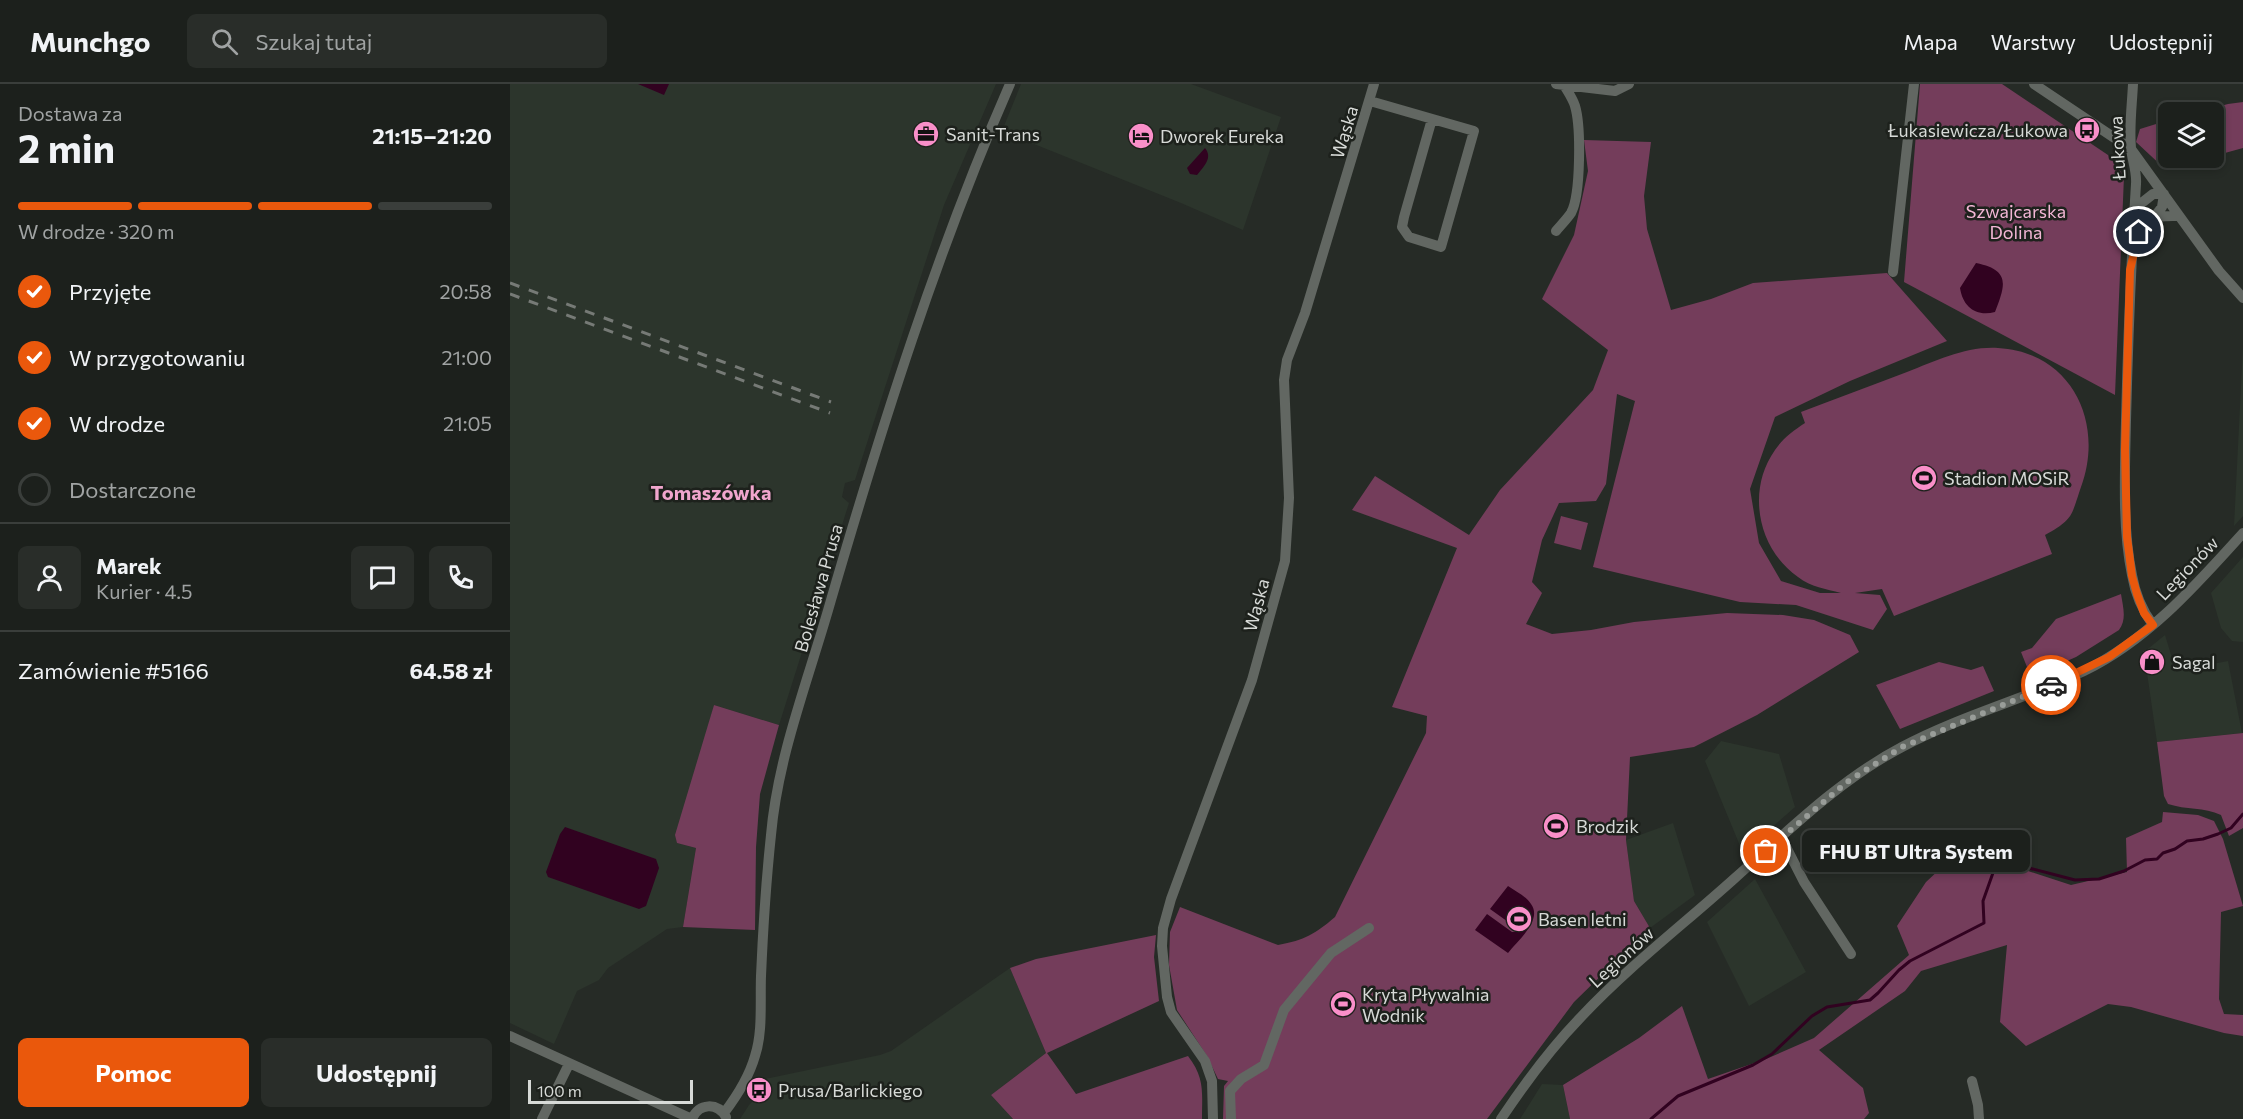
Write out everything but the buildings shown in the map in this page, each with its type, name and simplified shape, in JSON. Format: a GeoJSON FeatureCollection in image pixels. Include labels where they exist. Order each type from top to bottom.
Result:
{"type":"FeatureCollection","features":[{"type":"Feature","properties":{"kind":"street","name":"Bolesława Prusa"},"geometry":{"type":"LineString","coordinates":[[725,1116],[744,1082],[758,1048],[770,837],[775,798],[791,732],[810,675],[869,472],[936,270],[971,173],[1010,84]]}},
{"type":"Feature","properties":{"kind":"street","name":"Wąska"},"geometry":{"type":"LineString","coordinates":[[1213,1119],[1213,1086],[1205,1061],[1172,1012],[1163,972],[1163,928],[1171,899],[1252,680],[1285,561],[1289,498],[1284,380],[1287,360],[1305,313],[1374,84]]}},
{"type":"Feature","properties":{"kind":"street"},"geometry":{"type":"LineString","coordinates":[[1560,85],[1615,91],[1629,84]]}},
{"type":"Feature","properties":{"kind":"street"},"geometry":{"type":"LineString","coordinates":[[1893,273],[1914,84]]}},
{"type":"Feature","properties":{"kind":"street"},"geometry":{"type":"LineString","coordinates":[[2034,84],[2131,149],[2219,272],[2243,298]]}},
{"type":"Feature","properties":{"kind":"street","name":"Łukowa"},"geometry":{"type":"LineString","coordinates":[[2133,84],[2130,126],[2131,149],[2136,172],[2130,270],[2125,449],[2127,537],[2132,576],[2137,594],[2144,613],[2153,625]]}},
{"type":"Feature","properties":{"kind":"street"},"geometry":{"type":"LineString","coordinates":[[1556,231],[1571,212],[1578,183],[1575,104],[1560,85]]}},
{"type":"Feature","properties":{"kind":"street"},"geometry":{"type":"LineString","coordinates":[[1370,101],[1474,131],[1441,247],[1409,237],[1402,227],[1432,119]]}},
{"type":"Feature","properties":{"kind":"street","name":"Łukowa"},"geometry":{"type":"LineString","coordinates":[[2130,270],[2139,232],[2145,222],[2155,216],[2162,207],[2164,194],[2153,194],[2134,209]]}},
{"type":"Feature","properties":{"kind":"street"},"geometry":{"type":"LineString","coordinates":[[2155,216],[2179,216]]}},
{"type":"Feature","properties":{"kind":"street","name":"Legionów"},"geometry":{"type":"LineString","coordinates":[[1501,1119],[1539,1065],[1582,1016],[1781,837],[1847,782],[1902,747],[2085,670],[2109,657],[2153,625],[2182,599],[2243,532]]}},
{"type":"Feature","properties":{"kind":"street"},"geometry":{"type":"LineString","coordinates":[[1781,837],[1804,882],[1851,954]]}},
{"type":"Feature","properties":{"kind":"street"},"geometry":{"type":"LineString","coordinates":[[1231,1119],[1230,1091],[1241,1079],[1264,1065],[1284,1010],[1331,953],[1369,928]]}},
{"type":"Feature","properties":{"kind":"street"},"geometry":{"type":"LineString","coordinates":[[510,1036],[692,1119],[698,1110],[709,1106],[715,1106],[725,1116]]}},
{"type":"Feature","properties":{"kind":"street"},"geometry":{"type":"LineString","coordinates":[[542,1119],[569,1064]]}},
{"type":"Feature","properties":{"kind":"street"},"geometry":{"type":"LineString","coordinates":[[1972,1081],[1979,1119]]}},
{"type":"Feature","properties":{"kind":"street"},"geometry":{"type":"LineString","coordinates":[[1213,1086],[1230,1091]]}},
{"type":"Feature","properties":{"kind":"shaded area"},"geometry":{"type":"Polygon","coordinates":[[[510,84],[996,84],[944,205],[855,480],[845,483],[842,497],[849,503],[779,725],[714,705],[677,843],[696,848],[683,927],[667,929],[608,968],[599,980],[577,991],[554,1044],[510,1023],[510,84]]]}},
{"type":"Feature","properties":{"kind":"shaded area"},"geometry":{"type":"Polygon","coordinates":[[[638,84],[669,84],[664,95],[638,84]]]}},
{"type":"Feature","properties":{"kind":"shaded area"},"geometry":{"type":"Polygon","coordinates":[[[1021,84],[1191,84],[1281,117],[1243,230],[1002,131],[1021,84]]]}},
{"type":"Feature","properties":{"kind":"shaded area"},"geometry":{"type":"Polygon","coordinates":[[[1205,148],[1208,155],[1207,162],[1197,175],[1190,174],[1187,168],[1205,148]]]}},
{"type":"Feature","properties":{"kind":"shaded area"},"geometry":{"type":"Polygon","coordinates":[[[1976,263],[1987,266],[2000,274],[2003,286],[1995,312],[1976,312],[1967,305],[1962,295],[1960,288],[1976,263]]]}},
{"type":"Feature","properties":{"kind":"shaded area"},"geometry":{"type":"Polygon","coordinates":[[[2243,346],[2243,516],[2234,526],[2243,346]]]}},
{"type":"Feature","properties":{"kind":"shaded area"},"geometry":{"type":"Polygon","coordinates":[[[2243,557],[2243,642],[2232,641],[2221,628],[2211,593],[2243,557]]]}},
{"type":"Feature","properties":{"kind":"shaded area"},"geometry":{"type":"Polygon","coordinates":[[[2165,635],[2176,671],[2228,661],[2242,733],[2157,742],[2144,652],[2165,635]]]}},
{"type":"Feature","properties":{"kind":"shaded area"},"geometry":{"type":"Polygon","coordinates":[[[1721,741],[1779,754],[1795,807],[1743,853],[1705,761],[1721,741]]]}},
{"type":"Feature","properties":{"kind":"shaded area"},"geometry":{"type":"Polygon","coordinates":[[[1673,823],[1695,895],[1650,928],[1634,901],[1626,840],[1673,823]]]}},
{"type":"Feature","properties":{"kind":"shaded area"},"geometry":{"type":"Polygon","coordinates":[[[565,827],[656,859],[659,868],[646,906],[639,909],[548,877],[546,872],[560,834],[565,827]]]}},
{"type":"Feature","properties":{"kind":"shaded area"},"geometry":{"type":"Polygon","coordinates":[[[1755,879],[1806,972],[1749,1006],[1707,922],[1755,879]]]}},
{"type":"Feature","properties":{"kind":"shaded area","name":"Basen letni"},"geometry":{"type":"Polygon","coordinates":[[[1508,886],[1531,904],[1534,917],[1527,930],[1508,953],[1475,930],[1487,914],[1512,932],[1519,930],[1520,926],[1517,922],[1511,924],[1490,909],[1508,886]]]}},
{"type":"Feature","properties":{"kind":"shaded area"},"geometry":{"type":"Polygon","coordinates":[[[1010,968],[1046,1053],[991,1095],[1013,1119],[740,1119],[749,1105],[763,1091],[765,1079],[891,1051],[1010,968]]]}},
{"type":"Feature","properties":{"kind":"shaded area"},"geometry":{"type":"Polygon","coordinates":[[[1542,1084],[1563,1085],[1570,1119],[1520,1119],[1542,1084]]]}},
{"type":"Feature","properties":{"kind":"green space","name":"Szwajcarska Dolina"},"geometry":{"type":"Polygon","coordinates":[[[1920,84],[2002,84],[2108,155],[2124,176],[2115,395],[1904,282],[1920,84]]]}},
{"type":"Feature","properties":{"kind":"green space"},"geometry":{"type":"Polygon","coordinates":[[[2243,102],[2243,148],[2224,153],[2224,105],[2243,102]]]}},
{"type":"Feature","properties":{"kind":"green space"},"geometry":{"type":"Polygon","coordinates":[[[2158,123],[2158,162],[2136,142],[2140,129],[2158,123]]]}},
{"type":"Feature","properties":{"kind":"green space"},"geometry":{"type":"Polygon","coordinates":[[[1584,140],[1651,142],[1644,196],[1647,229],[1671,310],[1711,299],[1753,283],[1887,273],[1947,341],[1850,381],[1775,417],[1750,489],[1759,543],[1781,581],[1820,593],[1841,593],[1808,583],[1784,565],[1773,551],[1765,535],[1761,518],[1759,501],[1766,466],[1781,442],[1805,423],[1801,412],[1940,359],[1974,349],[1998,348],[2024,352],[2045,362],[2063,377],[2076,395],[2085,416],[2088,438],[2087,463],[2075,504],[2070,516],[2045,535],[2052,554],[1894,616],[1882,589],[1855,593],[1880,595],[1887,609],[1873,630],[1796,605],[1740,602],[1593,567],[1635,401],[1617,394],[1606,484],[1596,501],[1559,503],[1542,540],[1532,582],[1542,593],[1526,624],[1552,634],[1634,622],[1727,613],[1783,615],[1814,620],[1850,635],[1859,652],[1757,715],[1694,747],[1630,757],[1626,840],[1634,901],[1650,928],[1574,1002],[1487,1119],[1223,1119],[1224,1086],[1228,1081],[1218,1079],[1207,1056],[1177,1010],[1169,965],[1170,932],[1180,907],[1278,945],[1309,936],[1335,917],[1426,733],[1427,716],[1392,707],[1457,548],[1352,510],[1375,476],[1469,535],[1500,490],[1593,390],[1608,350],[1542,299],[1574,235],[1588,171],[1584,140]]]}},
{"type":"Feature","properties":{"kind":"green space"},"geometry":{"type":"Polygon","coordinates":[[[1561,516],[1588,523],[1581,550],[1554,543],[1561,516]]]}},
{"type":"Feature","properties":{"kind":"green space"},"geometry":{"type":"Polygon","coordinates":[[[2121,594],[2124,617],[2119,630],[2076,657],[2031,677],[2021,652],[2032,648],[2056,619],[2121,594]]]}},
{"type":"Feature","properties":{"kind":"green space"},"geometry":{"type":"Polygon","coordinates":[[[1939,662],[1971,670],[1983,666],[1994,691],[1900,729],[1876,685],[1939,662]]]}},
{"type":"Feature","properties":{"kind":"green space"},"geometry":{"type":"Polygon","coordinates":[[[714,705],[779,725],[760,794],[756,847],[755,930],[683,927],[696,848],[677,843],[675,835],[714,705]]]}},
{"type":"Feature","properties":{"kind":"green space"},"geometry":{"type":"Polygon","coordinates":[[[2243,733],[2243,828],[2229,836],[2221,815],[2168,804],[2164,796],[2157,742],[2243,733]]]}},
{"type":"Feature","properties":{"kind":"green space"},"geometry":{"type":"Polygon","coordinates":[[[2163,812],[2198,815],[2214,821],[2223,839],[2243,906],[2221,912],[2219,999],[2224,1014],[2243,1015],[2243,1036],[2224,1033],[2131,1007],[2108,1004],[2026,1046],[2000,1022],[2007,945],[1921,971],[1905,991],[1819,1050],[1863,1088],[1869,1113],[1864,1119],[1570,1119],[1563,1085],[1639,1038],[1682,1006],[1708,1079],[1766,1059],[1814,1038],[1909,955],[1897,926],[1926,882],[1955,855],[2001,828],[2028,851],[2019,868],[2071,885],[2127,872],[2126,838],[2162,822],[2163,812]]]}},
{"type":"Feature","properties":{"kind":"green space"},"geometry":{"type":"Polygon","coordinates":[[[1156,935],[1154,957],[1159,1001],[1047,1053],[1076,1094],[1188,1056],[1200,1078],[1202,1119],[1013,1119],[991,1095],[1046,1053],[1010,968],[1036,959],[1156,935]]]}},
{"type":"Feature","properties":{"kind":"waterway"},"geometry":{"type":"LineString","coordinates":[[1651,1119],[1678,1096],[1753,1065],[1772,1054],[1812,1016],[1827,1007],[1870,1000],[1910,961],[1984,923],[1983,901],[1994,870],[2025,867],[2075,880],[2099,879],[2124,871],[2145,860],[2157,859],[2163,853],[2187,841],[2218,834],[2231,828],[2243,814]]}},
{"type":"Feature","properties":{"kind":"railway"},"geometry":{"type":"LineString","coordinates":[[510,283],[831,402]]}},
{"type":"Feature","properties":{"kind":"railway"},"geometry":{"type":"LineString","coordinates":[[510,294],[830,413]]}},
{"type":"Feature","properties":{"kind":"way so far"},"geometry":{"type":"LineString","coordinates":[[1766,851],[1847,782],[1902,747],[2051,685]]}},
{"type":"Feature","properties":{"kind":"place","name":"Łukasiewicza/Łukowa"},"geometry":{"type":"Point","coordinates":[2087,130]}},
{"type":"Feature","properties":{"kind":"place","name":"Sanit-Trans"},"geometry":{"type":"Point","coordinates":[926,134]}},
{"type":"Feature","properties":{"kind":"place","name":"Dworek Eureka"},"geometry":{"type":"Point","coordinates":[1141,136]}},
{"type":"Feature","properties":{"kind":"place","name":"Stadion MOSiR"},"geometry":{"type":"Point","coordinates":[1924,478]}},
{"type":"Feature","properties":{"kind":"place","name":"Sagal"},"geometry":{"type":"Point","coordinates":[2152,662]}},
{"type":"Feature","properties":{"kind":"place","name":"Brodzik"},"geometry":{"type":"Point","coordinates":[1556,826]}},
{"type":"Feature","properties":{"kind":"place","name":"FHU BT Ultra System"},"geometry":{"type":"Point","coordinates":[1766,851]}},
{"type":"Feature","properties":{"kind":"place","name":"Basen letni"},"geometry":{"type":"Point","coordinates":[1519,919]}},
{"type":"Feature","properties":{"kind":"place","name":"Kryta Pływalnia Wodnik"},"geometry":{"type":"Point","coordinates":[1343,1004]}},
{"type":"Feature","properties":{"kind":"place","name":"Prusa/Barlickiego"},"geometry":{"type":"Point","coordinates":[759,1090]}},
{"type":"Feature","properties":{"kind":"district","name":"Tomaszówka"},"geometry":{"type":"Point","coordinates":[711,492]}},
{"type":"Feature","properties":{"kind":"route"},"geometry":{"type":"LineString","coordinates":[[2051,685],[2109,657],[2153,625],[2144,613],[2137,594],[2132,576],[2127,537],[2125,449],[2130,270],[2139,232]]}}]}
